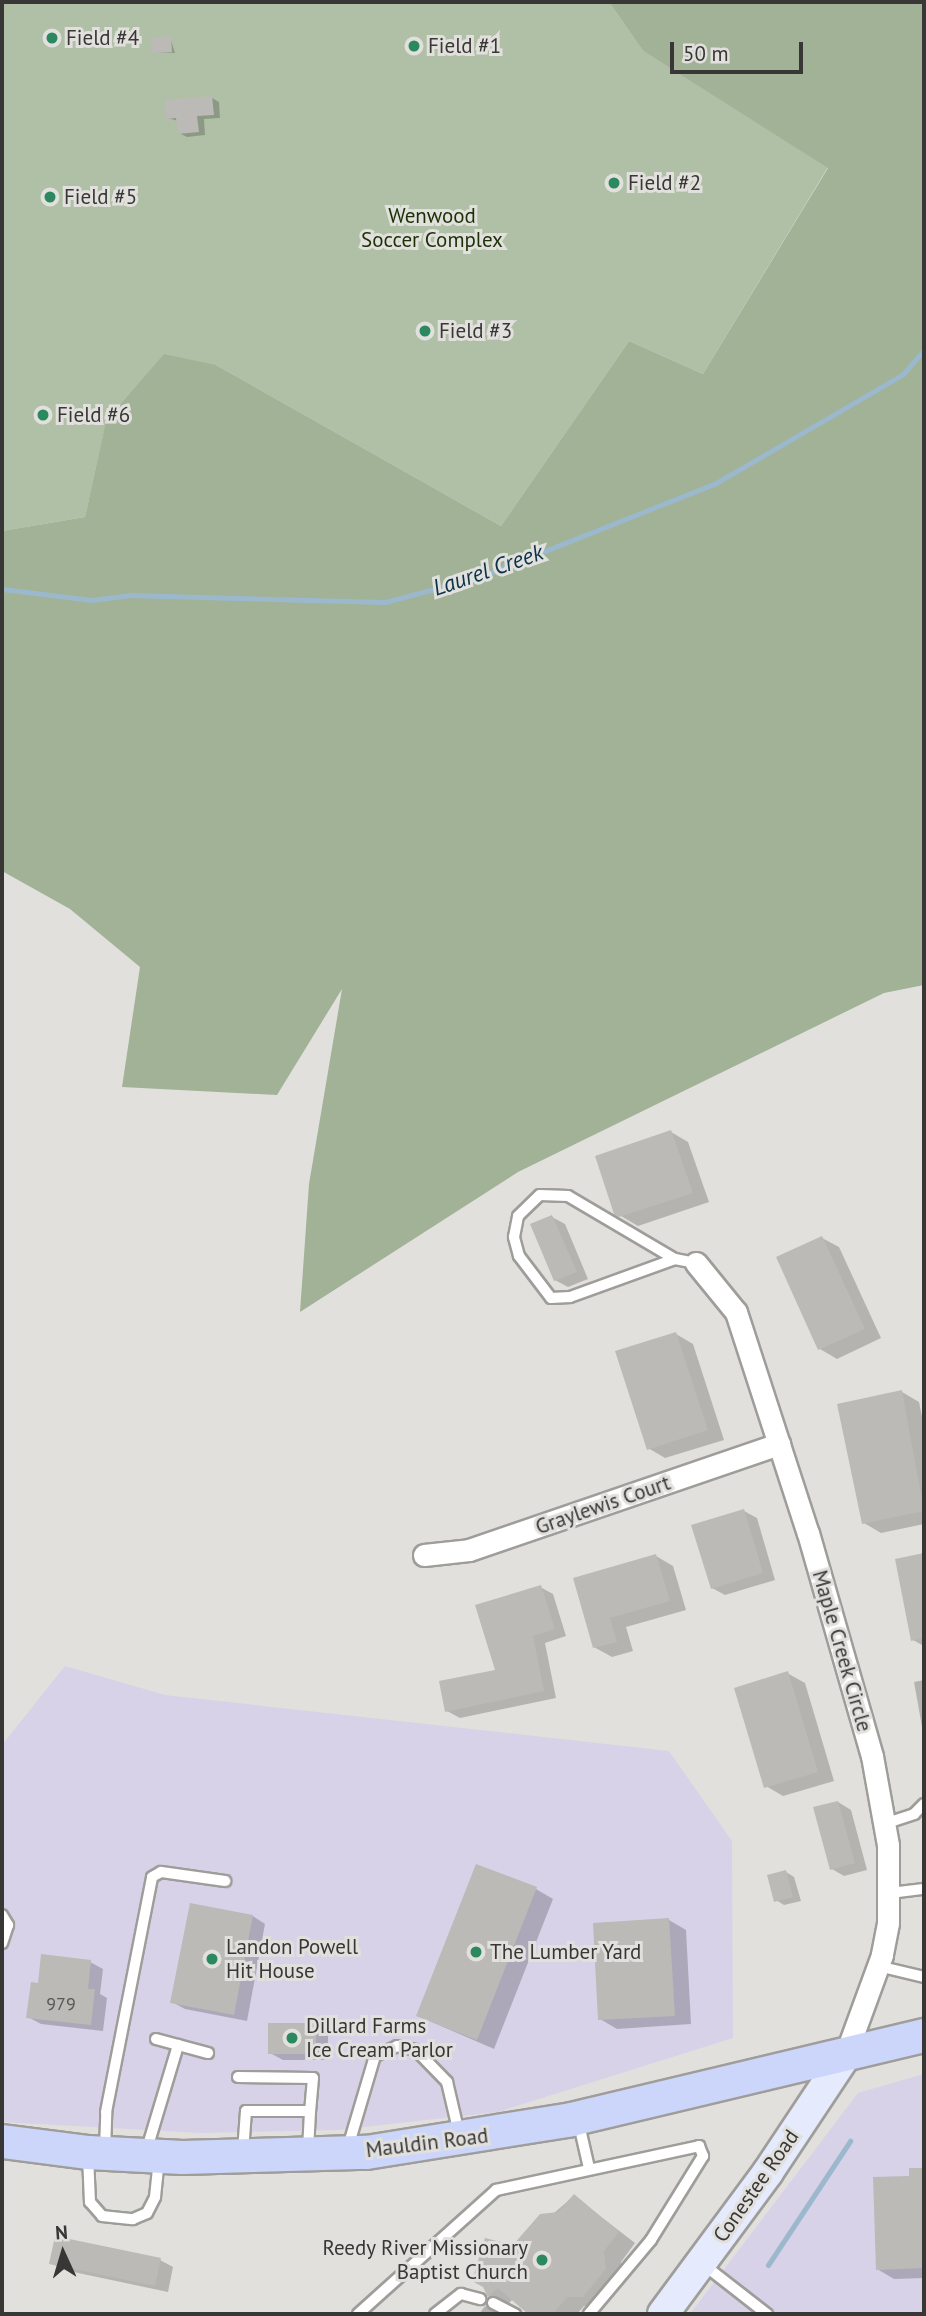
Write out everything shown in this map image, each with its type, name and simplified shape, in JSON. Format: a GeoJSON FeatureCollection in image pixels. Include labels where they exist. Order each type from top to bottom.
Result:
{"type":"FeatureCollection","features":[{"type":"Feature","properties":{"kind":"main road","name":"Mauldin Road"},"geometry":{"type":"LineString","coordinates":[[2,2141],[96,2153],[242,2158],[346,2153],[461,2140],[578,2118],[924,2035]]}},
{"type":"Feature","properties":{"kind":"main road","name":"Conestee Road"},"geometry":{"type":"LineString","coordinates":[[663,2314],[702,2263],[845,2056]]}},
{"type":"Feature","properties":{"kind":"street","name":"Maple Creek Circle"},"geometry":{"type":"LineString","coordinates":[[696,1263],[736,1312],[857,1697],[884,1824],[890,1894],[877,1966],[845,2056]]}},
{"type":"Feature","properties":{"kind":"street","name":"Graylewis Court"},"geometry":{"type":"LineString","coordinates":[[424,1555],[469,1550],[779,1444]]}},
{"type":"Feature","properties":{"kind":"lane"},"geometry":{"type":"LineString","coordinates":[[675,1259],[570,1297],[551,1298],[519,1256],[514,1237],[518,1216],[540,1195],[568,1196],[675,1259],[696,1263]]}},
{"type":"Feature","properties":{"kind":"lane"},"geometry":{"type":"LineString","coordinates":[[884,1824],[914,1814],[924,1804]]}},
{"type":"Feature","properties":{"kind":"lane"},"geometry":{"type":"LineString","coordinates":[[178,2045],[152,2155],[155,2197],[147,2213],[133,2219],[102,2216],[90,2202],[96,2153],[152,1877],[161,1871],[225,1881]]}},
{"type":"Feature","properties":{"kind":"lane"},"geometry":{"type":"LineString","coordinates":[[890,1894],[924,1889]]}},
{"type":"Feature","properties":{"kind":"lane"},"geometry":{"type":"LineString","coordinates":[[2,1915],[8,1925],[2,1942]]}},
{"type":"Feature","properties":{"kind":"lane"},"geometry":{"type":"LineString","coordinates":[[877,1966],[924,1977]]}},
{"type":"Feature","properties":{"kind":"lane"},"geometry":{"type":"LineString","coordinates":[[156,2039],[208,2053]]}},
{"type":"Feature","properties":{"kind":"lane"},"geometry":{"type":"LineString","coordinates":[[346,2153],[375,2056],[397,2046],[416,2050],[447,2082],[461,2140]]}},
{"type":"Feature","properties":{"kind":"lane"},"geometry":{"type":"LineString","coordinates":[[238,2077],[313,2078],[308,2155]]}},
{"type":"Feature","properties":{"kind":"lane"},"geometry":{"type":"LineString","coordinates":[[242,2158],[246,2111],[310,2111]]}},
{"type":"Feature","properties":{"kind":"lane"},"geometry":{"type":"LineString","coordinates":[[578,2118],[589,2168]]}},
{"type":"Feature","properties":{"kind":"lane"},"geometry":{"type":"LineString","coordinates":[[358,2314],[496,2190],[691,2145],[703,2150],[651,2240],[589,2314]]}},
{"type":"Feature","properties":{"kind":"lane"},"geometry":{"type":"LineString","coordinates":[[702,2263],[767,2314]]}},
{"type":"Feature","properties":{"kind":"lane"},"geometry":{"type":"LineString","coordinates":[[435,2314],[461,2294],[480,2299]]}},
{"type":"Feature","properties":{"kind":"lane"},"geometry":{"type":"LineString","coordinates":[[492,2303],[515,2314]]}},
{"type":"Feature","properties":{"kind":"shaded area"},"geometry":{"type":"Polygon","coordinates":[[[65,1666],[165,1695],[669,1751],[732,1841],[733,2038],[498,2112],[337,2130],[201,2133],[2,2122],[2,1745],[65,1666]]]}},
{"type":"Feature","properties":{"kind":"shaded area"},"geometry":{"type":"Polygon","coordinates":[[[924,2074],[924,2314],[690,2314],[858,2093],[924,2074]]]}},
{"type":"Feature","properties":{"kind":"green space","name":"Wenwood Soccer Complex"},"geometry":{"type":"Polygon","coordinates":[[[2,2],[609,2],[643,51],[828,167],[703,374],[629,341],[501,526],[216,365],[106,422],[85,517],[2,531],[2,2]]]}},
{"type":"Feature","properties":{"kind":"green space"},"geometry":{"type":"Polygon","coordinates":[[[609,2],[924,2],[924,985],[884,993],[518,1172],[300,1312],[309,1184],[342,989],[277,1095],[122,1087],[140,967],[70,909],[2,871],[2,531],[85,517],[106,421],[164,354],[216,365],[501,526],[629,341],[703,374],[828,168],[643,51],[609,2]]]}},
{"type":"Feature","properties":{"kind":"building"},"geometry":{"type":"Polygon","coordinates":[[[171,36],[172,52],[152,53],[151,38],[171,36]]]}},
{"type":"Feature","properties":{"kind":"building"},"geometry":{"type":"Polygon","coordinates":[[[212,96],[214,115],[197,116],[199,132],[178,134],[176,118],[166,119],[165,100],[212,96]]]}},
{"type":"Feature","properties":{"kind":"building"},"geometry":{"type":"Polygon","coordinates":[[[671,1130],[693,1193],[619,1217],[614,1214],[595,1156],[671,1130]]]}},
{"type":"Feature","properties":{"kind":"building"},"geometry":{"type":"Polygon","coordinates":[[[552,1215],[577,1272],[554,1281],[530,1224],[552,1215]]]}},
{"type":"Feature","properties":{"kind":"building"},"geometry":{"type":"Polygon","coordinates":[[[822,1236],[865,1329],[818,1350],[776,1257],[822,1236]]]}},
{"type":"Feature","properties":{"kind":"building"},"geometry":{"type":"Polygon","coordinates":[[[676,1332],[708,1430],[647,1450],[615,1351],[676,1332]]]}},
{"type":"Feature","properties":{"kind":"building"},"geometry":{"type":"Polygon","coordinates":[[[902,1390],[924,1511],[862,1524],[837,1404],[902,1390]]]}},
{"type":"Feature","properties":{"kind":"building"},"geometry":{"type":"Polygon","coordinates":[[[744,1509],[763,1573],[711,1589],[691,1525],[744,1509]]]}},
{"type":"Feature","properties":{"kind":"building"},"geometry":{"type":"Polygon","coordinates":[[[924,1553],[924,1638],[911,1641],[895,1559],[924,1553]]]}},
{"type":"Feature","properties":{"kind":"building"},"geometry":{"type":"Polygon","coordinates":[[[656,1554],[670,1601],[610,1618],[617,1642],[593,1648],[573,1578],[656,1554]]]}},
{"type":"Feature","properties":{"kind":"building"},"geometry":{"type":"Polygon","coordinates":[[[541,1585],[555,1629],[533,1636],[544,1691],[445,1712],[439,1681],[495,1670],[475,1605],[541,1585]]]}},
{"type":"Feature","properties":{"kind":"building"},"geometry":{"type":"Polygon","coordinates":[[[788,1671],[818,1772],[764,1788],[734,1688],[788,1671]]]}},
{"type":"Feature","properties":{"kind":"building"},"geometry":{"type":"Polygon","coordinates":[[[838,1801],[855,1863],[830,1870],[813,1807],[838,1801]]]}},
{"type":"Feature","properties":{"kind":"building","name":"The Lumber Yard"},"geometry":{"type":"Polygon","coordinates":[[[476,1864],[537,1887],[477,2040],[416,2016],[476,1864]]]}},
{"type":"Feature","properties":{"kind":"building"},"geometry":{"type":"Polygon","coordinates":[[[786,1870],[793,1897],[774,1902],[767,1875],[786,1870]]]}},
{"type":"Feature","properties":{"kind":"building","name":"Landon Powell Hit House"},"geometry":{"type":"Polygon","coordinates":[[[190,1903],[253,1915],[234,2015],[170,2003],[190,1903]]]}},
{"type":"Feature","properties":{"kind":"building"},"geometry":{"type":"Polygon","coordinates":[[[669,1918],[675,2016],[598,2020],[593,1923],[669,1918]]]}},
{"type":"Feature","properties":{"kind":"building"},"geometry":{"type":"Polygon","coordinates":[[[41,1954],[91,1960],[88,1989],[95,1989],[91,2025],[26,2018],[31,1982],[38,1983],[41,1954]]]}},
{"type":"Feature","properties":{"kind":"building","name":"Dillard Farms Ice Cream Parlor"},"geometry":{"type":"Polygon","coordinates":[[[268,2023],[316,2023],[316,2054],[268,2054],[268,2023]]]}},
{"type":"Feature","properties":{"kind":"building"},"geometry":{"type":"Polygon","coordinates":[[[909,2168],[924,2168],[923,2268],[876,2270],[873,2177],[909,2176],[909,2168]]]}},
{"type":"Feature","properties":{"kind":"building","name":"Reedy River Missionary Baptist Church"},"geometry":{"type":"Polygon","coordinates":[[[574,2194],[619,2232],[604,2251],[606,2269],[583,2297],[567,2297],[553,2314],[528,2314],[498,2288],[488,2297],[483,2287],[472,2281],[485,2238],[513,2245],[540,2214],[558,2212],[574,2194]]]}},
{"type":"Feature","properties":{"kind":"building"},"geometry":{"type":"Polygon","coordinates":[[[55,2236],[161,2258],[155,2286],[49,2264],[55,2236]]]}},
{"type":"Feature","properties":{"kind":"waterway","name":"Laurel Creek"},"geometry":{"type":"LineString","coordinates":[[2,589],[91,600],[130,595],[385,602],[479,577],[716,483],[903,374],[924,350]]}},
{"type":"Feature","properties":{"kind":"waterway"},"geometry":{"type":"LineString","coordinates":[[768,2265],[850,2141]]}},
{"type":"Feature","properties":{"kind":"place","name":"Field #4"},"geometry":{"type":"Point","coordinates":[52,38]}},
{"type":"Feature","properties":{"kind":"place","name":"Field #1"},"geometry":{"type":"Point","coordinates":[414,46]}},
{"type":"Feature","properties":{"kind":"place","name":"Field #2"},"geometry":{"type":"Point","coordinates":[614,183]}},
{"type":"Feature","properties":{"kind":"place","name":"Field #5"},"geometry":{"type":"Point","coordinates":[50,197]}},
{"type":"Feature","properties":{"kind":"place","name":"Field #3"},"geometry":{"type":"Point","coordinates":[425,331]}},
{"type":"Feature","properties":{"kind":"place","name":"Field #6"},"geometry":{"type":"Point","coordinates":[43,415]}},
{"type":"Feature","properties":{"kind":"place","name":"The Lumber Yard"},"geometry":{"type":"Point","coordinates":[476,1952]}},
{"type":"Feature","properties":{"kind":"place","name":"Landon Powell Hit House"},"geometry":{"type":"Point","coordinates":[212,1959]}},
{"type":"Feature","properties":{"kind":"place","name":"Dillard Farms Ice Cream Parlor"},"geometry":{"type":"Point","coordinates":[292,2038]}},
{"type":"Feature","properties":{"kind":"place","name":"Reedy River Missionary Baptist Church"},"geometry":{"type":"Point","coordinates":[542,2260]}}]}
